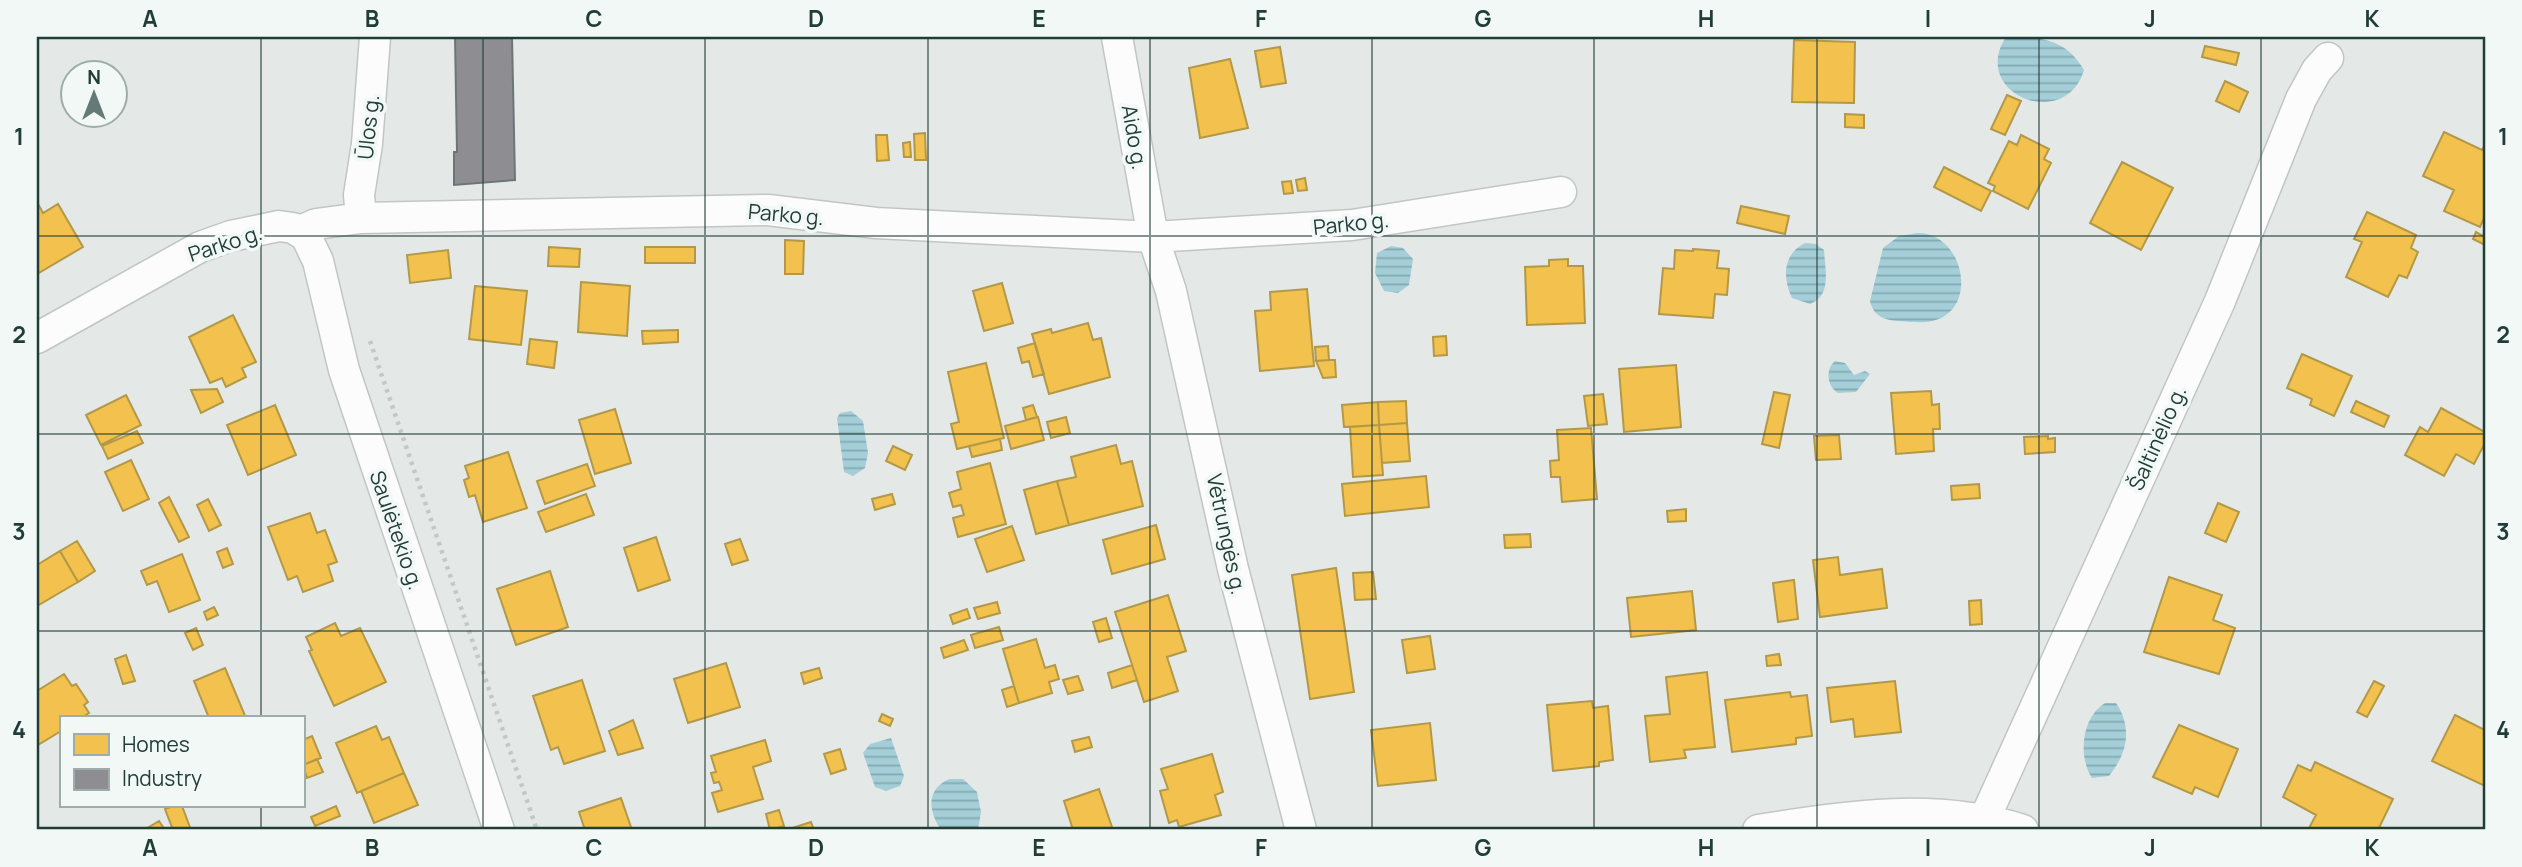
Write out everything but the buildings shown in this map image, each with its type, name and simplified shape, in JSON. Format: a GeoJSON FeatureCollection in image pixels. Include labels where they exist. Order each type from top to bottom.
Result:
{"type":"FeatureCollection","features":[{"type":"Feature","properties":{"kind":"street","name":"Ūlos g."},"geometry":{"type":"LineString","coordinates":[[360,218],[359,195],[367,144],[375,37]]}},
{"type":"Feature","properties":{"kind":"street","name":"Aido g."},"geometry":{"type":"LineString","coordinates":[[1117,37],[1153,237]]}},
{"type":"Feature","properties":{"kind":"street","name":"Šaltinėlio g."},"geometry":{"type":"LineString","coordinates":[[1985,818],[2220,301],[2301,99],[2312,77],[2328,58]]}},
{"type":"Feature","properties":{"kind":"street","name":"Parko g."},"geometry":{"type":"LineString","coordinates":[[37,338],[201,247],[231,236],[279,226],[300,231],[316,224],[360,218],[768,210],[876,223],[1153,237],[1352,225],[1561,192]]}},
{"type":"Feature","properties":{"kind":"street","name":"Saulėtekio g."},"geometry":{"type":"LineString","coordinates":[[300,231],[311,242],[318,261],[344,370],[499,830]]}},
{"type":"Feature","properties":{"kind":"street","name":"Vėtrungės g."},"geometry":{"type":"LineString","coordinates":[[1153,237],[1171,291],[1233,569],[1301,830]]}},
{"type":"Feature","properties":{"kind":"street"},"geometry":{"type":"LineString","coordinates":[[1759,830],[1897,812],[1985,818],[2023,830]]}},
{"type":"Feature","properties":{"kind":"path"},"geometry":{"type":"LineString","coordinates":[[369,338],[537,830]]}},
{"type":"Feature","properties":{"kind":"water"},"geometry":{"type":"Polygon","coordinates":[[[2006,37],[2041,39],[2069,51],[2084,70],[2074,89],[2059,99],[2041,102],[2024,98],[2009,89],[2000,75],[1998,57],[2006,37]]]}},
{"type":"Feature","properties":{"kind":"water"},"geometry":{"type":"Polygon","coordinates":[[[1918,233],[1932,236],[1944,243],[1953,253],[1959,266],[1960,293],[1955,305],[1946,315],[1935,320],[1910,322],[1883,318],[1876,313],[1870,301],[1883,248],[1899,236],[1918,233]]]}},
{"type":"Feature","properties":{"kind":"water"},"geometry":{"type":"Polygon","coordinates":[[[1805,243],[1816,244],[1824,250],[1826,282],[1822,295],[1810,304],[1792,298],[1786,274],[1792,253],[1805,243]]]}},
{"type":"Feature","properties":{"kind":"water"},"geometry":{"type":"Polygon","coordinates":[[[1391,246],[1403,248],[1413,259],[1409,285],[1398,293],[1384,291],[1375,273],[1377,253],[1391,246]]]}},
{"type":"Feature","properties":{"kind":"water"},"geometry":{"type":"Polygon","coordinates":[[[1835,361],[1845,363],[1854,375],[1865,371],[1870,374],[1856,392],[1838,393],[1831,387],[1829,373],[1835,361]]]}},
{"type":"Feature","properties":{"kind":"water"},"geometry":{"type":"Polygon","coordinates":[[[851,411],[863,421],[868,453],[865,468],[853,476],[844,472],[837,418],[840,413],[851,411]]]}},
{"type":"Feature","properties":{"kind":"water"},"geometry":{"type":"Polygon","coordinates":[[[2105,703],[2116,703],[2121,712],[2125,722],[2126,741],[2120,759],[2109,776],[2092,778],[2085,760],[2084,738],[2091,718],[2105,703]]]}},
{"type":"Feature","properties":{"kind":"water"},"geometry":{"type":"Polygon","coordinates":[[[891,738],[904,776],[900,786],[886,791],[875,787],[863,753],[870,744],[891,738]]]}},
{"type":"Feature","properties":{"kind":"water"},"geometry":{"type":"Polygon","coordinates":[[[949,779],[963,779],[977,792],[981,812],[978,830],[941,830],[937,823],[932,809],[933,795],[941,784],[949,779]]]}}]}
